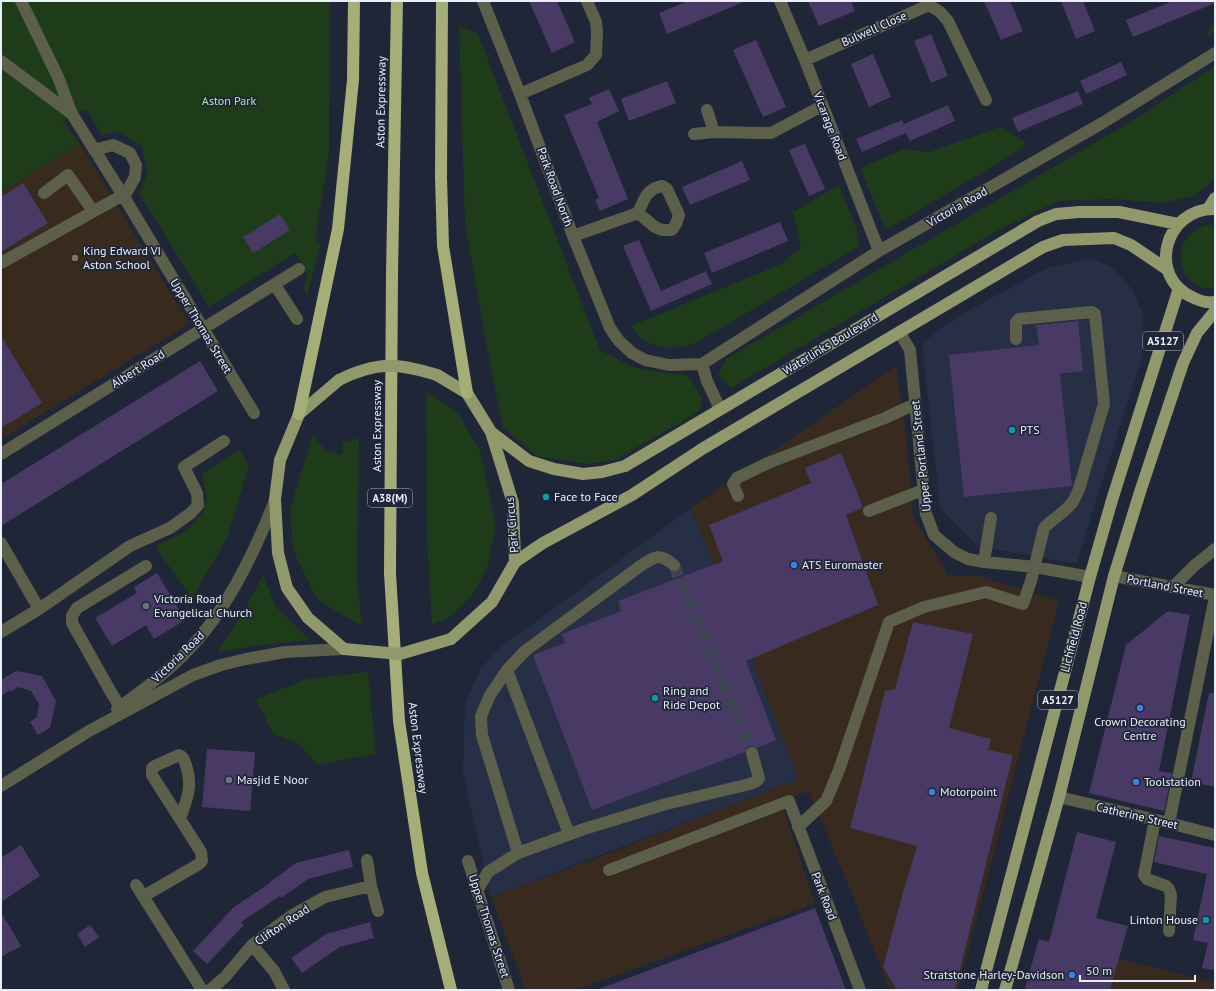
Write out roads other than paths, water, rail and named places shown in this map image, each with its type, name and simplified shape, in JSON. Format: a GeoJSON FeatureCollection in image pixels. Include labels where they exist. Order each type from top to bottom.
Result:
{"type":"FeatureCollection","features":[{"type":"Feature","properties":{"kind":"highway"},"geometry":{"type":"LineString","coordinates":[[299,414],[338,229],[353,80],[354,1]]}},
{"type":"Feature","properties":{"kind":"highway","name":"Aston Expressway"},"geometry":{"type":"LineString","coordinates":[[396,1],[390,573],[400,729],[422,874],[451,990]]}},
{"type":"Feature","properties":{"kind":"highway"},"geometry":{"type":"LineString","coordinates":[[442,1],[441,177],[443,246],[467,393]]}},
{"type":"Feature","properties":{"kind":"main road"},"geometry":{"type":"LineString","coordinates":[[1215,198],[1212,209],[1197,211],[1187,216],[1178,224],[1171,234],[1167,245],[1166,258],[1168,270],[1172,280],[1179,288],[1188,296],[1200,300],[1215,302]]}},
{"type":"Feature","properties":{"kind":"main road","name":"Waterlinks Boulevard"},"geometry":{"type":"LineString","coordinates":[[492,432],[529,461],[554,469],[583,474],[602,472],[625,466],[1038,221],[1056,214],[1079,212],[1119,212],[1178,224]]}},
{"type":"Feature","properties":{"kind":"main road","name":"Waterlinks Boulevard"},"geometry":{"type":"LineString","coordinates":[[515,562],[543,543],[632,495],[702,449],[1043,247],[1063,240],[1114,238],[1131,245],[1168,270]]}},
{"type":"Feature","properties":{"kind":"main road","name":"Lichfield Road"},"geometry":{"type":"LineString","coordinates":[[981,990],[1090,577],[1112,500],[1179,288]]}},
{"type":"Feature","properties":{"kind":"main road","name":"Lichfield Road"},"geometry":{"type":"LineString","coordinates":[[1005,990],[1059,797],[1114,576],[1183,363],[1197,333],[1215,311]]}},
{"type":"Feature","properties":{"kind":"main road","name":"Park Circus"},"geometry":{"type":"LineString","coordinates":[[384,365],[419,369],[437,375],[467,393],[492,432],[513,503],[515,562],[492,602],[451,639],[400,654],[344,648],[308,618],[286,588],[278,553],[275,499],[280,460],[299,414],[339,380],[354,372],[384,365]]}},
{"type":"Feature","properties":{"kind":"street"},"geometry":{"type":"LineString","coordinates":[[21,1],[58,77],[72,114]]}},
{"type":"Feature","properties":{"kind":"street","name":"Park Road North"},"geometry":{"type":"LineString","coordinates":[[483,1],[610,328],[619,341],[632,352],[645,360]]}},
{"type":"Feature","properties":{"kind":"street"},"geometry":{"type":"LineString","coordinates":[[520,94],[587,65],[596,55],[596,22],[587,1]]}},
{"type":"Feature","properties":{"kind":"street","name":"Vicarage Road"},"geometry":{"type":"LineString","coordinates":[[780,1],[805,60],[880,251]]}},
{"type":"Feature","properties":{"kind":"street","name":"Bulwell Close"},"geometry":{"type":"LineString","coordinates":[[805,60],[929,5],[940,12],[948,21],[986,100]]}},
{"type":"Feature","properties":{"kind":"street","name":"Victoria Road"},"geometry":{"type":"LineString","coordinates":[[645,360],[669,366],[702,364],[880,251],[1104,122],[1215,53]]}},
{"type":"Feature","properties":{"kind":"street"},"geometry":{"type":"LineString","coordinates":[[1,61],[72,114]]}},
{"type":"Feature","properties":{"kind":"street"},"geometry":{"type":"LineString","coordinates":[[694,134],[714,132],[771,133],[822,106]]}},
{"type":"Feature","properties":{"kind":"street"},"geometry":{"type":"LineString","coordinates":[[707,110],[714,132]]}},
{"type":"Feature","properties":{"kind":"street","name":"Upper Thomas Street"},"geometry":{"type":"LineString","coordinates":[[72,114],[254,413]]}},
{"type":"Feature","properties":{"kind":"street"},"geometry":{"type":"LineString","coordinates":[[1,263],[93,211],[123,196],[135,177],[136,165],[130,153],[114,145],[94,150]]}},
{"type":"Feature","properties":{"kind":"street"},"geometry":{"type":"LineString","coordinates":[[44,192],[68,175],[93,211]]}},
{"type":"Feature","properties":{"kind":"street"},"geometry":{"type":"LineString","coordinates":[[573,236],[638,213]]}},
{"type":"Feature","properties":{"kind":"street","name":"Albert Road"},"geometry":{"type":"LineString","coordinates":[[1,454],[299,269]]}},
{"type":"Feature","properties":{"kind":"street"},"geometry":{"type":"LineString","coordinates":[[275,285],[297,319]]}},
{"type":"Feature","properties":{"kind":"street"},"geometry":{"type":"LineString","coordinates":[[798,827],[826,801],[839,770],[889,622],[924,607],[986,592],[1023,604],[1035,567],[1044,528],[1049,522],[1071,505],[1079,489],[1104,404],[1095,314],[1092,312],[1019,319],[1015,326],[1016,339]]}},
{"type":"Feature","properties":{"kind":"street","name":"Upper Portland Street"},"geometry":{"type":"LineString","coordinates":[[900,333],[910,350],[926,514],[934,535],[954,552],[968,559],[1035,567],[1090,577]]}},
{"type":"Feature","properties":{"kind":"street"},"geometry":{"type":"LineString","coordinates":[[702,364],[707,381],[720,409]]}},
{"type":"Feature","properties":{"kind":"street"},"geometry":{"type":"LineString","coordinates":[[738,496],[733,484],[737,478],[768,463],[890,416],[915,404]]}},
{"type":"Feature","properties":{"kind":"street"},"geometry":{"type":"LineString","coordinates":[[1,632],[39,609],[130,546],[170,528],[191,513],[198,505],[197,493],[184,467],[224,441]]}},
{"type":"Feature","properties":{"kind":"street"},"geometry":{"type":"LineString","coordinates":[[869,511],[923,490]]}},
{"type":"Feature","properties":{"kind":"street","name":"Victoria Road"},"geometry":{"type":"LineString","coordinates":[[89,731],[152,683],[191,647],[216,617],[262,534],[275,499]]}},
{"type":"Feature","properties":{"kind":"street"},"geometry":{"type":"LineString","coordinates":[[984,562],[991,518]]}},
{"type":"Feature","properties":{"kind":"street"},"geometry":{"type":"LineString","coordinates":[[1,543],[39,609]]}},
{"type":"Feature","properties":{"kind":"street"},"geometry":{"type":"LineString","coordinates":[[1173,587],[1194,566],[1215,549]]}},
{"type":"Feature","properties":{"kind":"street"},"geometry":{"type":"LineString","coordinates":[[518,853],[482,735],[481,716],[490,695],[507,670],[525,651],[652,558],[666,558],[674,566]]}},
{"type":"Feature","properties":{"kind":"street"},"geometry":{"type":"LineString","coordinates":[[120,707],[72,623],[72,616],[77,608],[146,566]]}},
{"type":"Feature","properties":{"kind":"street","name":"Portland Street"},"geometry":{"type":"LineString","coordinates":[[1114,576],[1215,596]]}},
{"type":"Feature","properties":{"kind":"street"},"geometry":{"type":"LineString","coordinates":[[1169,823],[1215,596]]}},
{"type":"Feature","properties":{"kind":"street","name":"Victoria Road"},"geometry":{"type":"LineString","coordinates":[[1,786],[89,731],[193,675],[221,665],[285,652],[344,648]]}},
{"type":"Feature","properties":{"kind":"street"},"geometry":{"type":"LineString","coordinates":[[507,670],[569,834]]}},
{"type":"Feature","properties":{"kind":"street"},"geometry":{"type":"LineString","coordinates":[[477,891],[488,872],[518,853],[569,834],[666,804],[757,781],[759,778],[752,753]]}},
{"type":"Feature","properties":{"kind":"street"},"geometry":{"type":"LineString","coordinates":[[144,896],[202,861],[201,852],[180,819],[151,772],[152,768],[155,766],[179,755],[184,759],[190,782],[190,790],[180,819]]}},
{"type":"Feature","properties":{"kind":"street","name":"Catherine Street"},"geometry":{"type":"LineString","coordinates":[[1059,797],[1215,835]]}},
{"type":"Feature","properties":{"kind":"street","name":"Park Road"},"geometry":{"type":"LineString","coordinates":[[609,870],[789,801],[860,990]]}},
{"type":"Feature","properties":{"kind":"street"},"geometry":{"type":"LineString","coordinates":[[1155,820],[1144,875],[1147,879],[1170,889],[1169,931]]}},
{"type":"Feature","properties":{"kind":"street"},"geometry":{"type":"LineString","coordinates":[[367,860],[371,886],[378,911]]}},
{"type":"Feature","properties":{"kind":"street","name":"Upper Thomas Street"},"geometry":{"type":"LineString","coordinates":[[468,861],[509,990]]}},
{"type":"Feature","properties":{"kind":"street"},"geometry":{"type":"LineString","coordinates":[[136,885],[202,990]]}},
{"type":"Feature","properties":{"kind":"street","name":"Clifton Road"},"geometry":{"type":"LineString","coordinates":[[210,990],[225,977],[252,945],[291,916],[325,897],[371,886]]}},
{"type":"Feature","properties":{"kind":"street"},"geometry":{"type":"LineString","coordinates":[[252,945],[274,971],[284,990]]}},
{"type":"Feature","properties":{"kind":"tunnel"},"geometry":{"type":"LineString","coordinates":[[674,565],[752,753]]}},
{"type":"Feature","properties":{"kind":"place","name":"King Edward VI Aston School"},"geometry":{"type":"Point","coordinates":[75,258]}},
{"type":"Feature","properties":{"kind":"place","name":"PTS"},"geometry":{"type":"Point","coordinates":[1012,430]}},
{"type":"Feature","properties":{"kind":"place","name":"Face to Face"},"geometry":{"type":"Point","coordinates":[546,497]}},
{"type":"Feature","properties":{"kind":"place","name":"ATS Euromaster"},"geometry":{"type":"Point","coordinates":[794,565]}},
{"type":"Feature","properties":{"kind":"place","name":"Victoria Road Evangelical Church"},"geometry":{"type":"Point","coordinates":[146,606]}},
{"type":"Feature","properties":{"kind":"place","name":"Ring and Ride Depot"},"geometry":{"type":"Point","coordinates":[655,698]}},
{"type":"Feature","properties":{"kind":"place","name":"Crown Decorating Centre"},"geometry":{"type":"Point","coordinates":[1140,708]}},
{"type":"Feature","properties":{"kind":"place","name":"Masjid E Noor"},"geometry":{"type":"Point","coordinates":[229,780]}},
{"type":"Feature","properties":{"kind":"place","name":"Toolstation"},"geometry":{"type":"Point","coordinates":[1136,782]}},
{"type":"Feature","properties":{"kind":"place","name":"Motorpoint"},"geometry":{"type":"Point","coordinates":[932,792]}},
{"type":"Feature","properties":{"kind":"place","name":"Linton House"},"geometry":{"type":"Point","coordinates":[1206,920]}},
{"type":"Feature","properties":{"kind":"place","name":"Stratstone Harley-Davidson"},"geometry":{"type":"Point","coordinates":[1072,975]}},
{"type":"Feature","properties":{"kind":"park label","name":"Aston Park"},"geometry":{"type":"Point","coordinates":[229,101]}}]}
